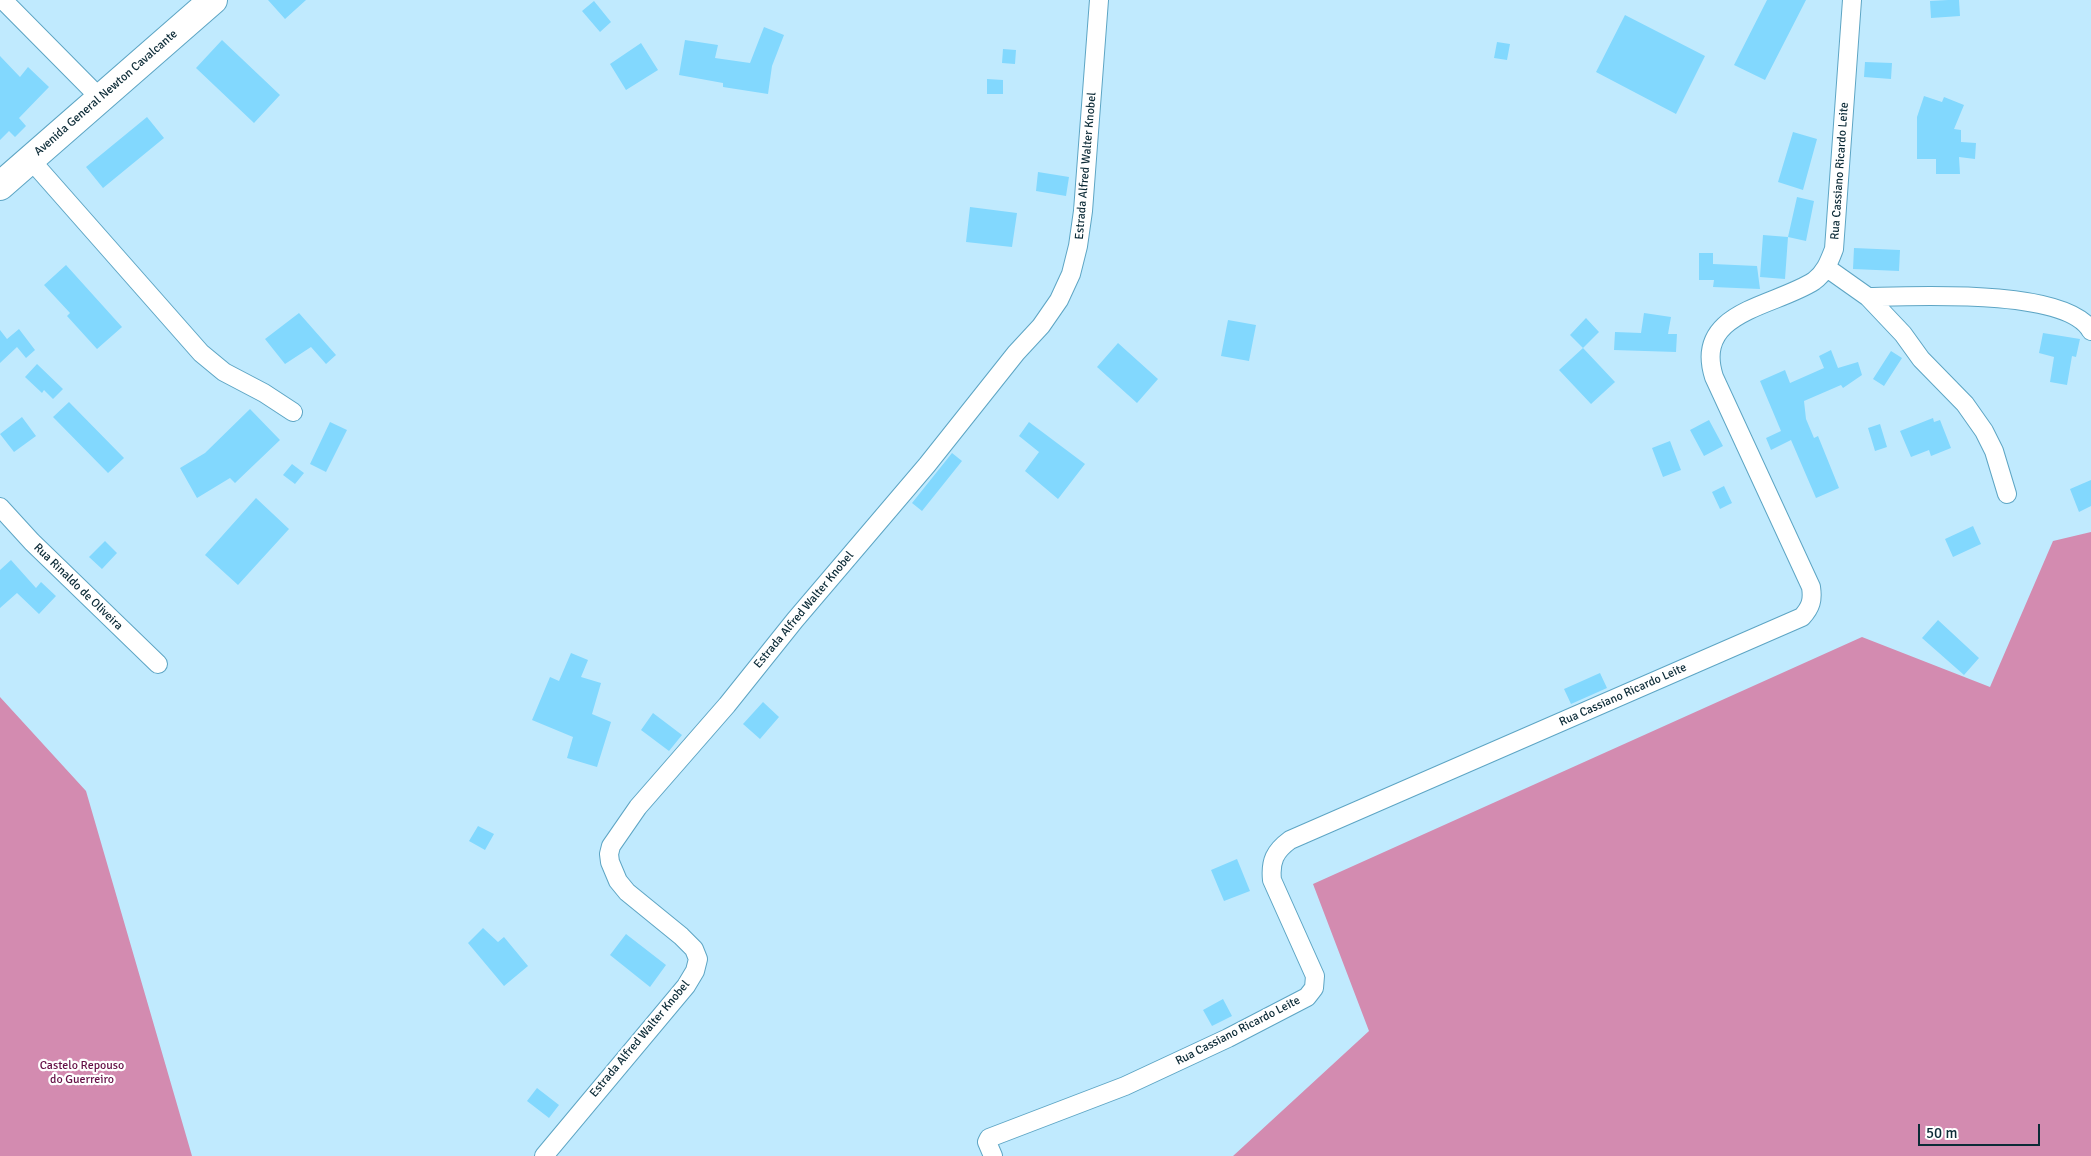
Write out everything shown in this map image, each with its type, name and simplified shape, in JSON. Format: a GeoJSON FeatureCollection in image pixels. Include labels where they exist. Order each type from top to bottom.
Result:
{"type":"FeatureCollection","features":[{"type":"Feature","properties":{"kind":"main road","name":"Avenida General Newton Cavalcante"},"geometry":{"type":"LineString","coordinates":[[0,186],[213,0]]}},
{"type":"Feature","properties":{"kind":"street"},"geometry":{"type":"LineString","coordinates":[[3,0],[100,98]]}},
{"type":"Feature","properties":{"kind":"street","name":"Estrada Alfred Walter Knobel"},"geometry":{"type":"LineString","coordinates":[[544,1156],[686,986],[695,971],[698,960],[694,950],[681,936],[627,892],[618,881],[610,862],[609,854],[618,833],[926,465],[1016,353],[1041,326],[1059,300],[1071,274],[1078,246],[1083,212],[1100,0]]}},
{"type":"Feature","properties":{"kind":"street","name":"Rua Cassiano Ricardo Leite"},"geometry":{"type":"LineString","coordinates":[[992,1156],[987,1142],[988,1138],[1125,1086],[1228,1038],[1307,997],[1314,988],[1315,976],[1272,880],[1273,858],[1279,848],[1290,840],[1802,617],[1811,603],[1811,587],[1714,377],[1710,363],[1710,348],[1716,332],[1729,320],[1814,280],[1827,268],[1834,249],[1852,0]]}},
{"type":"Feature","properties":{"kind":"street"},"geometry":{"type":"LineString","coordinates":[[30,159],[201,353],[224,372],[264,392],[293,412]]}},
{"type":"Feature","properties":{"kind":"street"},"geometry":{"type":"LineString","coordinates":[[1827,268],[1868,297],[1965,404],[1994,450],[2007,494]]}},
{"type":"Feature","properties":{"kind":"street"},"geometry":{"type":"LineString","coordinates":[[1868,297],[1931,296],[2019,300],[2059,308],[2088,324],[2091,331]]}},
{"type":"Feature","properties":{"kind":"street","name":"Rua Rinaldo de Oliveira"},"geometry":{"type":"LineString","coordinates":[[0,507],[32,542],[158,664]]}},
{"type":"Feature","properties":{"kind":"green space"},"geometry":{"type":"Polygon","coordinates":[[[2091,532],[2091,1156],[1233,1156],[1369,1031],[1313,884],[1862,637],[1990,687],[2053,541],[2091,532]]]}},
{"type":"Feature","properties":{"kind":"green space","name":"Castelo Repouso do Guerreiro"},"geometry":{"type":"Polygon","coordinates":[[[0,697],[86,791],[192,1156],[0,1156],[0,697]]]}},
{"type":"Feature","properties":{"kind":"building"},"geometry":{"type":"Polygon","coordinates":[[[268,0],[306,0],[285,19],[268,0]]]}},
{"type":"Feature","properties":{"kind":"building"},"geometry":{"type":"Polygon","coordinates":[[[1767,0],[1806,0],[1765,80],[1734,65],[1767,0]]]}},
{"type":"Feature","properties":{"kind":"building"},"geometry":{"type":"Polygon","coordinates":[[[1959,0],[1960,16],[1931,18],[1930,1],[1959,0]]]}},
{"type":"Feature","properties":{"kind":"building"},"geometry":{"type":"Polygon","coordinates":[[[594,1],[611,22],[600,32],[582,11],[594,1]]]}},
{"type":"Feature","properties":{"kind":"building"},"geometry":{"type":"Polygon","coordinates":[[[1625,15],[1705,56],[1676,114],[1596,72],[1625,15]]]}},
{"type":"Feature","properties":{"kind":"building"},"geometry":{"type":"Polygon","coordinates":[[[764,27],[784,35],[772,66],[768,94],[723,87],[723,83],[679,75],[685,40],[718,45],[715,58],[750,63],[764,27]]]}},
{"type":"Feature","properties":{"kind":"building"},"geometry":{"type":"Polygon","coordinates":[[[222,40],[280,95],[254,123],[196,68],[222,40]]]}},
{"type":"Feature","properties":{"kind":"building"},"geometry":{"type":"Polygon","coordinates":[[[1497,42],[1510,44],[1507,60],[1494,58],[1497,42]]]}},
{"type":"Feature","properties":{"kind":"building"},"geometry":{"type":"Polygon","coordinates":[[[641,43],[658,70],[626,90],[610,64],[641,43]]]}},
{"type":"Feature","properties":{"kind":"building"},"geometry":{"type":"Polygon","coordinates":[[[1003,49],[1016,50],[1015,64],[1002,63],[1003,49]]]}},
{"type":"Feature","properties":{"kind":"building"},"geometry":{"type":"Polygon","coordinates":[[[0,56],[20,77],[28,67],[49,87],[19,118],[26,126],[15,137],[9,131],[0,140],[0,56]]]}},
{"type":"Feature","properties":{"kind":"building"},"geometry":{"type":"Polygon","coordinates":[[[1865,62],[1892,63],[1891,79],[1864,77],[1865,62]]]}},
{"type":"Feature","properties":{"kind":"building"},"geometry":{"type":"Polygon","coordinates":[[[987,79],[1003,80],[1003,94],[987,94],[987,79]]]}},
{"type":"Feature","properties":{"kind":"building"},"geometry":{"type":"Polygon","coordinates":[[[1924,96],[1942,102],[1944,97],[1964,105],[1954,129],[1961,130],[1961,142],[1976,143],[1975,159],[1959,157],[1960,174],[1936,174],[1936,159],[1917,159],[1917,117],[1924,96]]]}},
{"type":"Feature","properties":{"kind":"building"},"geometry":{"type":"Polygon","coordinates":[[[147,117],[164,138],[103,188],[86,167],[147,117]]]}},
{"type":"Feature","properties":{"kind":"building"},"geometry":{"type":"Polygon","coordinates":[[[1793,132],[1817,139],[1803,190],[1778,182],[1793,132]]]}},
{"type":"Feature","properties":{"kind":"building"},"geometry":{"type":"Polygon","coordinates":[[[1038,172],[1069,177],[1066,196],[1036,191],[1038,172]]]}},
{"type":"Feature","properties":{"kind":"building"},"geometry":{"type":"Polygon","coordinates":[[[1797,197],[1814,201],[1806,241],[1788,237],[1797,197]]]}},
{"type":"Feature","properties":{"kind":"building"},"geometry":{"type":"Polygon","coordinates":[[[970,207],[1017,213],[1012,247],[966,242],[970,207]]]}},
{"type":"Feature","properties":{"kind":"building"},"geometry":{"type":"Polygon","coordinates":[[[1763,235],[1788,237],[1785,279],[1760,277],[1763,235]]]}},
{"type":"Feature","properties":{"kind":"building"},"geometry":{"type":"Polygon","coordinates":[[[1854,248],[1900,250],[1899,271],[1853,269],[1854,248]]]}},
{"type":"Feature","properties":{"kind":"building"},"geometry":{"type":"Polygon","coordinates":[[[1699,253],[1713,253],[1713,264],[1757,266],[1760,289],[1713,287],[1714,280],[1699,280],[1699,253]]]}},
{"type":"Feature","properties":{"kind":"building"},"geometry":{"type":"Polygon","coordinates":[[[66,265],[122,327],[97,349],[67,316],[70,313],[44,285],[66,265]]]}},
{"type":"Feature","properties":{"kind":"building"},"geometry":{"type":"Polygon","coordinates":[[[299,313],[336,355],[326,364],[311,347],[285,364],[265,339],[299,313]]]}},
{"type":"Feature","properties":{"kind":"building"},"geometry":{"type":"Polygon","coordinates":[[[1644,313],[1671,317],[1668,334],[1677,334],[1676,352],[1614,350],[1615,332],[1641,333],[1644,313]]]}},
{"type":"Feature","properties":{"kind":"building"},"geometry":{"type":"Polygon","coordinates":[[[1586,318],[1599,332],[1583,348],[1570,335],[1586,318]]]}},
{"type":"Feature","properties":{"kind":"building"},"geometry":{"type":"Polygon","coordinates":[[[1228,320],[1256,325],[1249,361],[1221,356],[1228,320]]]}},
{"type":"Feature","properties":{"kind":"building"},"geometry":{"type":"Polygon","coordinates":[[[19,329],[35,350],[26,358],[17,347],[0,363],[0,330],[7,339],[19,329]]]}},
{"type":"Feature","properties":{"kind":"building"},"geometry":{"type":"Polygon","coordinates":[[[2043,333],[2080,339],[2076,357],[2072,356],[2067,385],[2050,382],[2054,357],[2039,353],[2043,333]]]}},
{"type":"Feature","properties":{"kind":"building"},"geometry":{"type":"Polygon","coordinates":[[[1118,343],[1158,379],[1137,403],[1097,367],[1118,343]]]}},
{"type":"Feature","properties":{"kind":"building"},"geometry":{"type":"Polygon","coordinates":[[[1583,348],[1615,382],[1591,404],[1559,370],[1583,348]]]}},
{"type":"Feature","properties":{"kind":"building"},"geometry":{"type":"Polygon","coordinates":[[[1831,350],[1838,368],[1858,362],[1862,375],[1843,388],[1841,385],[1804,401],[1806,419],[1814,438],[1818,436],[1839,488],[1816,498],[1791,440],[1771,450],[1766,438],[1781,431],[1760,381],[1785,370],[1790,383],[1824,368],[1819,356],[1831,350]]]}},
{"type":"Feature","properties":{"kind":"building"},"geometry":{"type":"Polygon","coordinates":[[[1891,351],[1902,358],[1884,386],[1873,379],[1891,351]]]}},
{"type":"Feature","properties":{"kind":"building"},"geometry":{"type":"Polygon","coordinates":[[[37,364],[63,389],[53,399],[44,390],[42,393],[25,377],[37,364]]]}},
{"type":"Feature","properties":{"kind":"building"},"geometry":{"type":"Polygon","coordinates":[[[69,402],[124,458],[108,473],[53,417],[69,402]]]}},
{"type":"Feature","properties":{"kind":"building"},"geometry":{"type":"Polygon","coordinates":[[[250,409],[280,440],[235,483],[230,478],[197,498],[180,468],[205,453],[250,409]]]}},
{"type":"Feature","properties":{"kind":"building"},"geometry":{"type":"Polygon","coordinates":[[[22,417],[36,436],[14,452],[0,434],[22,417]]]}},
{"type":"Feature","properties":{"kind":"building"},"geometry":{"type":"Polygon","coordinates":[[[1933,418],[1934,422],[1940,420],[1951,448],[1931,456],[1929,450],[1911,457],[1900,431],[1933,418]]]}},
{"type":"Feature","properties":{"kind":"building"},"geometry":{"type":"Polygon","coordinates":[[[1709,420],[1723,446],[1704,456],[1690,430],[1709,420]]]}},
{"type":"Feature","properties":{"kind":"building"},"geometry":{"type":"Polygon","coordinates":[[[330,422],[347,430],[326,472],[310,464],[330,422]]]}},
{"type":"Feature","properties":{"kind":"building"},"geometry":{"type":"Polygon","coordinates":[[[1029,422],[1085,464],[1058,499],[1025,471],[1039,452],[1019,436],[1029,422]]]}},
{"type":"Feature","properties":{"kind":"building"},"geometry":{"type":"Polygon","coordinates":[[[1880,424],[1887,447],[1875,451],[1868,428],[1880,424]]]}},
{"type":"Feature","properties":{"kind":"building"},"geometry":{"type":"Polygon","coordinates":[[[1670,441],[1681,470],[1663,477],[1652,448],[1670,441]]]}},
{"type":"Feature","properties":{"kind":"building"},"geometry":{"type":"Polygon","coordinates":[[[952,453],[962,461],[922,511],[912,503],[952,453]]]}},
{"type":"Feature","properties":{"kind":"building"},"geometry":{"type":"Polygon","coordinates":[[[292,464],[304,473],[295,484],[283,475],[292,464]]]}},
{"type":"Feature","properties":{"kind":"building"},"geometry":{"type":"Polygon","coordinates":[[[2091,480],[2091,506],[2079,512],[2070,489],[2091,480]]]}},
{"type":"Feature","properties":{"kind":"building"},"geometry":{"type":"Polygon","coordinates":[[[1724,486],[1732,503],[1720,509],[1712,492],[1724,486]]]}},
{"type":"Feature","properties":{"kind":"building"},"geometry":{"type":"Polygon","coordinates":[[[256,498],[289,529],[238,585],[205,555],[256,498]]]}},
{"type":"Feature","properties":{"kind":"building"},"geometry":{"type":"Polygon","coordinates":[[[1973,526],[1981,544],[1953,557],[1945,539],[1973,526]]]}},
{"type":"Feature","properties":{"kind":"building"},"geometry":{"type":"Polygon","coordinates":[[[105,541],[117,553],[102,569],[89,557],[105,541]]]}},
{"type":"Feature","properties":{"kind":"building"},"geometry":{"type":"Polygon","coordinates":[[[11,560],[36,588],[41,582],[56,596],[39,614],[17,593],[0,608],[0,570],[11,560]]]}},
{"type":"Feature","properties":{"kind":"building"},"geometry":{"type":"Polygon","coordinates":[[[1938,620],[1979,658],[1964,675],[1922,638],[1938,620]]]}},
{"type":"Feature","properties":{"kind":"building"},"geometry":{"type":"Polygon","coordinates":[[[571,653],[588,660],[581,677],[601,683],[592,714],[611,722],[597,767],[567,758],[573,737],[532,720],[550,677],[559,681],[571,653]]]}},
{"type":"Feature","properties":{"kind":"building"},"geometry":{"type":"Polygon","coordinates":[[[1600,673],[1607,688],[1571,704],[1564,689],[1600,673]]]}},
{"type":"Feature","properties":{"kind":"building"},"geometry":{"type":"Polygon","coordinates":[[[763,702],[779,717],[760,739],[743,724],[763,702]]]}},
{"type":"Feature","properties":{"kind":"building"},"geometry":{"type":"Polygon","coordinates":[[[653,713],[682,735],[669,751],[641,730],[653,713]]]}},
{"type":"Feature","properties":{"kind":"building"},"geometry":{"type":"Polygon","coordinates":[[[478,826],[494,834],[485,850],[469,841],[478,826]]]}},
{"type":"Feature","properties":{"kind":"building"},"geometry":{"type":"Polygon","coordinates":[[[1237,859],[1250,891],[1224,901],[1211,870],[1237,859]]]}},
{"type":"Feature","properties":{"kind":"building"},"geometry":{"type":"Polygon","coordinates":[[[483,928],[498,942],[504,937],[528,966],[504,986],[468,943],[483,928]]]}},
{"type":"Feature","properties":{"kind":"building"},"geometry":{"type":"Polygon","coordinates":[[[626,934],[666,965],[650,987],[610,955],[626,934]]]}},
{"type":"Feature","properties":{"kind":"building"},"geometry":{"type":"Polygon","coordinates":[[[1223,999],[1232,1016],[1212,1026],[1203,1010],[1223,999]]]}},
{"type":"Feature","properties":{"kind":"building"},"geometry":{"type":"Polygon","coordinates":[[[537,1088],[559,1105],[549,1118],[527,1101],[537,1088]]]}}]}
